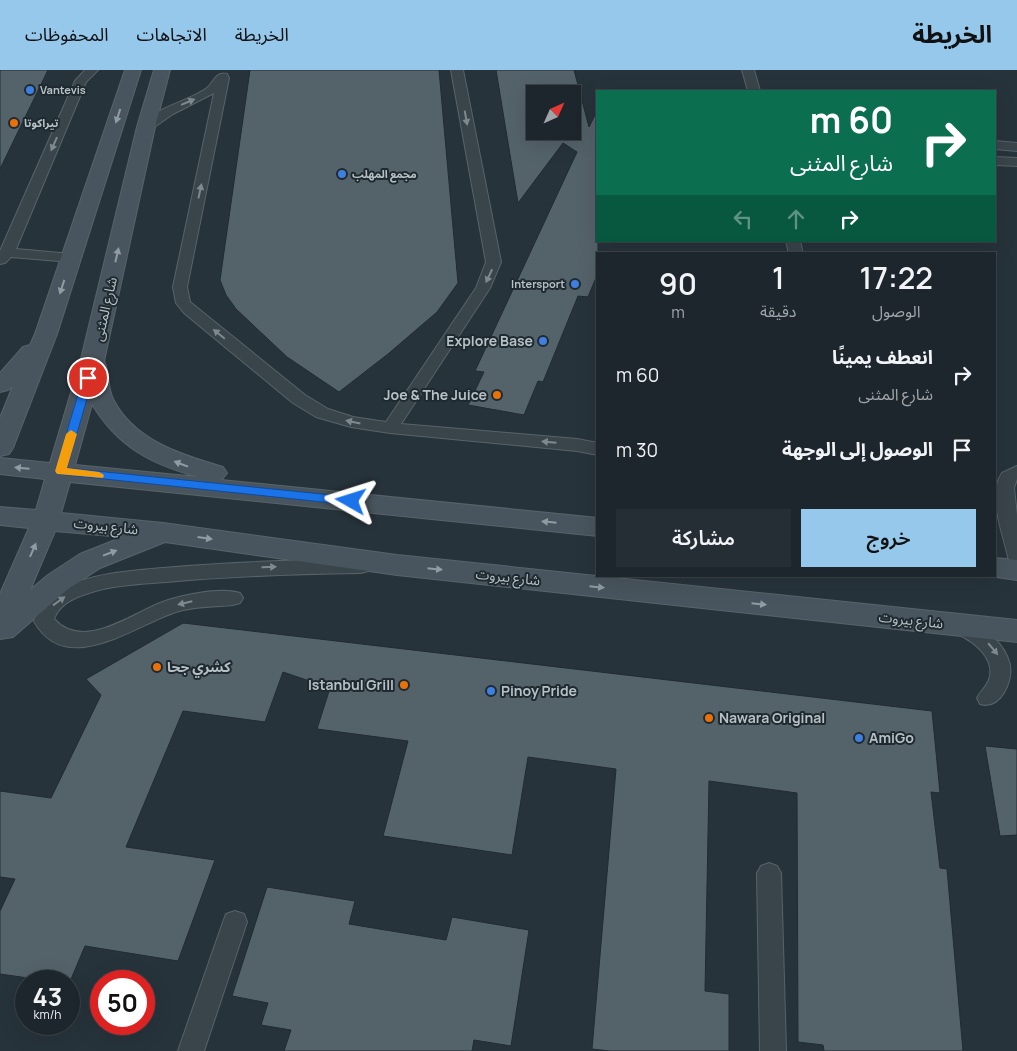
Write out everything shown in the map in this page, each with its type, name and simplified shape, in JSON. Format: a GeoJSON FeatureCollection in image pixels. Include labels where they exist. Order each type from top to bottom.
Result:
{"type":"FeatureCollection","features":[{"type":"Feature","properties":{"kind":"main road"},"geometry":{"type":"LineString","coordinates":[[0,448],[46,334],[133,70]]}},
{"type":"Feature","properties":{"kind":"main road","name":"شارع المثنى"},"geometry":{"type":"LineString","coordinates":[[0,627],[46,520],[93,359],[146,127],[162,70]]}},
{"type":"Feature","properties":{"kind":"main road"},"geometry":{"type":"LineString","coordinates":[[0,385],[14,373],[46,334]]}},
{"type":"Feature","properties":{"kind":"main road"},"geometry":{"type":"LineString","coordinates":[[93,359],[100,400],[119,426],[150,450],[183,466],[313,497]]}},
{"type":"Feature","properties":{"kind":"main road"},"geometry":{"type":"LineString","coordinates":[[0,466],[596,527]]}},
{"type":"Feature","properties":{"kind":"main road","name":"شارع بيروت"},"geometry":{"type":"LineString","coordinates":[[0,516],[163,532],[397,566],[1017,631]]}},
{"type":"Feature","properties":{"kind":"main road"},"geometry":{"type":"LineString","coordinates":[[0,632],[58,582],[90,560],[163,532]]}},
{"type":"Feature","properties":{"kind":"main road"},"geometry":{"type":"LineString","coordinates":[[996,568],[1017,570]]}},
{"type":"Feature","properties":{"kind":"lane"},"geometry":{"type":"LineString","coordinates":[[71,258],[3,256],[81,81],[92,70]]}},
{"type":"Feature","properties":{"kind":"lane"},"geometry":{"type":"LineString","coordinates":[[390,428],[483,288],[492,271],[495,258],[487,235],[457,70]]}},
{"type":"Feature","properties":{"kind":"lane"},"geometry":{"type":"LineString","coordinates":[[748,70],[754,90]]}},
{"type":"Feature","properties":{"kind":"lane"},"geometry":{"type":"LineString","coordinates":[[146,127],[169,111],[211,90],[224,74]]}},
{"type":"Feature","properties":{"kind":"lane"},"geometry":{"type":"LineString","coordinates":[[224,74],[180,287],[183,303],[189,310],[300,399],[322,413],[351,422],[390,428],[577,444],[596,449]]}},
{"type":"Feature","properties":{"kind":"lane"},"geometry":{"type":"LineString","coordinates":[[996,145],[1017,147]]}},
{"type":"Feature","properties":{"kind":"lane"},"geometry":{"type":"LineString","coordinates":[[996,160],[1017,162]]}},
{"type":"Feature","properties":{"kind":"lane"},"geometry":{"type":"LineString","coordinates":[[1017,472],[1012,473],[1006,482],[1004,494],[1017,557]]}},
{"type":"Feature","properties":{"kind":"lane"},"geometry":{"type":"LineString","coordinates":[[233,598],[197,600],[169,607],[104,637],[76,640],[55,633],[44,621],[48,610],[59,599],[75,591],[125,579],[252,568],[397,566]]}},
{"type":"Feature","properties":{"kind":"lane"},"geometry":{"type":"LineString","coordinates":[[952,624],[980,636],[1000,658],[1003,669],[1002,681],[997,690],[988,698]]}},
{"type":"Feature","properties":{"kind":"lane"},"geometry":{"type":"LineString","coordinates":[[769,873],[772,1051]]}},
{"type":"Feature","properties":{"kind":"lane"},"geometry":{"type":"LineString","coordinates":[[191,1051],[235,922]]}},
{"type":"Feature","properties":{"kind":"building"},"geometry":{"type":"Polygon","coordinates":[[[0,70],[48,70],[0,169],[0,70]]]}},
{"type":"Feature","properties":{"kind":"building","name":"مجمع المهلب"},"geometry":{"type":"Polygon","coordinates":[[[250,70],[439,70],[458,283],[437,312],[388,354],[339,392],[287,357],[236,309],[226,295],[220,280],[250,70]]]}},
{"type":"Feature","properties":{"kind":"building"},"geometry":{"type":"Polygon","coordinates":[[[496,70],[574,70],[578,85],[526,85],[526,140],[581,140],[581,97],[589,127],[596,113],[596,242],[598,242],[598,252],[596,252],[596,278],[588,297],[578,296],[543,382],[538,381],[524,415],[468,405],[484,372],[475,371],[577,152],[563,143],[518,203],[496,70]]]}},
{"type":"Feature","properties":{"kind":"building"},"geometry":{"type":"Polygon","coordinates":[[[183,623],[932,711],[940,793],[931,792],[940,868],[947,869],[963,1051],[824,1051],[823,1045],[798,1042],[797,793],[709,781],[705,991],[729,994],[729,1051],[610,1051],[592,1049],[616,769],[528,757],[512,855],[383,836],[408,741],[317,729],[330,688],[283,672],[265,722],[183,711],[126,847],[215,860],[178,961],[85,946],[75,970],[15,970],[15,976],[0,974],[0,911],[15,879],[0,877],[0,791],[51,798],[101,695],[86,679],[183,623]]]}},
{"type":"Feature","properties":{"kind":"building"},"geometry":{"type":"Polygon","coordinates":[[[985,746],[1017,749],[1017,835],[1000,836],[985,746]]]}},
{"type":"Feature","properties":{"kind":"building"},"geometry":{"type":"Polygon","coordinates":[[[267,887],[355,901],[349,924],[446,940],[452,917],[529,930],[511,1046],[474,1040],[472,1051],[284,1051],[291,1030],[261,1025],[268,1003],[232,996],[267,887]]]}},
{"type":"Feature","properties":{"kind":"slow traffic"},"geometry":{"type":"LineString","coordinates":[[71,434],[60,471],[99,475]]}},
{"type":"Feature","properties":{"kind":"place","name":"Vantevis"},"geometry":{"type":"Point","coordinates":[30,90]}},
{"type":"Feature","properties":{"kind":"place","name":"تيراكوتا"},"geometry":{"type":"Point","coordinates":[14,123]}},
{"type":"Feature","properties":{"kind":"place","name":"مجمع المهلب"},"geometry":{"type":"Point","coordinates":[342,174]}},
{"type":"Feature","properties":{"kind":"place","name":"Intersport"},"geometry":{"type":"Point","coordinates":[575,284]}},
{"type":"Feature","properties":{"kind":"place","name":"Explore Base"},"geometry":{"type":"Point","coordinates":[543,341]}},
{"type":"Feature","properties":{"kind":"place","name":"Joe & The Juice"},"geometry":{"type":"Point","coordinates":[497,395]}},
{"type":"Feature","properties":{"kind":"place","name":"كشري جحا"},"geometry":{"type":"Point","coordinates":[157,667]}},
{"type":"Feature","properties":{"kind":"place","name":"Istanbul Grill"},"geometry":{"type":"Point","coordinates":[404,685]}},
{"type":"Feature","properties":{"kind":"place","name":"Pinoy Pride"},"geometry":{"type":"Point","coordinates":[491,691]}},
{"type":"Feature","properties":{"kind":"place","name":"Nawara Original"},"geometry":{"type":"Point","coordinates":[709,718]}},
{"type":"Feature","properties":{"kind":"place","name":"AmiGo"},"geometry":{"type":"Point","coordinates":[859,738]}},
{"type":"Feature","properties":{"kind":"route"},"geometry":{"type":"LineString","coordinates":[[88,378],[60,471],[351,501]]}}]}
